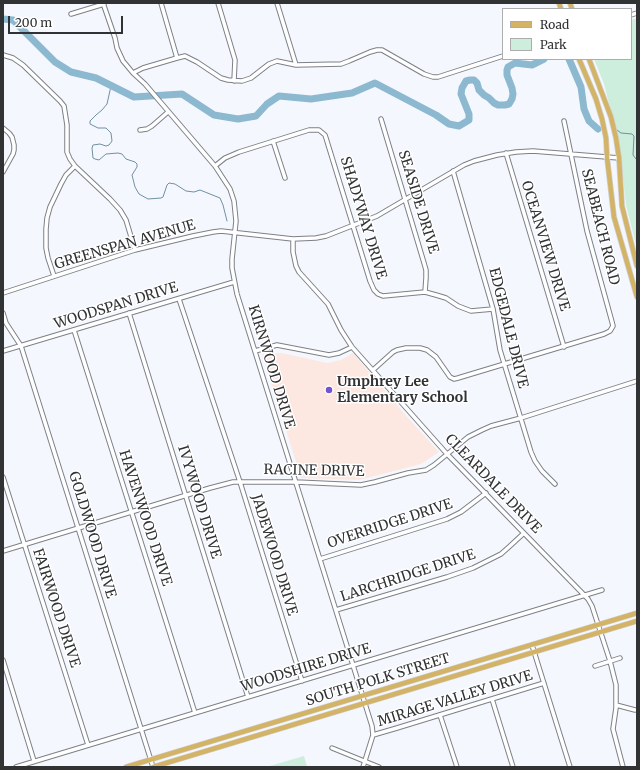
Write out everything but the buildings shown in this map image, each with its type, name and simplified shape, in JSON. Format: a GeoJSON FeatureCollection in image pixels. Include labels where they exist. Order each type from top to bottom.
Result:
{"type":"FeatureCollection","features":[{"type":"Feature","properties":{"kind":"main road"},"geometry":{"type":"LineString","coordinates":[[579,60],[596,99],[602,120],[606,138],[614,217],[637,297]]}},
{"type":"Feature","properties":{"kind":"main road"},"geometry":{"type":"LineString","coordinates":[[589,60],[611,117],[616,138],[619,158],[622,206],[637,266]]}},
{"type":"Feature","properties":{"kind":"main road"},"geometry":{"type":"LineString","coordinates":[[602,120],[611,117]]}},
{"type":"Feature","properties":{"kind":"main road","name":"SOUTH POLK STREET"},"geometry":{"type":"LineString","coordinates":[[126,767],[637,613]]}},
{"type":"Feature","properties":{"kind":"main road","name":"SOUTH POLK STREET"},"geometry":{"type":"LineString","coordinates":[[153,767],[637,621]]}},
{"type":"Feature","properties":{"kind":"main road"},"geometry":{"type":"LineString","coordinates":[[266,725],[268,732]]}},
{"type":"Feature","properties":{"kind":"street"},"geometry":{"type":"LineString","coordinates":[[161,3],[177,58]]}},
{"type":"Feature","properties":{"kind":"street"},"geometry":{"type":"LineString","coordinates":[[218,3],[235,60],[234,81]]}},
{"type":"Feature","properties":{"kind":"street"},"geometry":{"type":"LineString","coordinates":[[277,3],[296,65]]}},
{"type":"Feature","properties":{"kind":"street"},"geometry":{"type":"LineString","coordinates":[[70,14],[103,4]]}},
{"type":"Feature","properties":{"kind":"street","name":"KIRNWOOD DRIVE"},"geometry":{"type":"LineString","coordinates":[[103,4],[117,48],[123,61],[160,101],[215,166],[230,188],[235,211],[235,233],[232,259],[234,282],[237,294],[370,719],[373,735],[363,767]]}},
{"type":"Feature","properties":{"kind":"street"},"geometry":{"type":"LineString","coordinates":[[133,73],[143,68],[185,56],[221,78],[242,81],[250,78],[272,62],[296,65],[341,64],[349,62],[370,52],[382,50],[424,74],[438,77],[502,56]]}},
{"type":"Feature","properties":{"kind":"street"},"geometry":{"type":"LineString","coordinates":[[3,55],[13,58],[23,65],[64,106],[67,125],[67,152],[71,162],[120,210],[126,220],[135,250]]}},
{"type":"Feature","properties":{"kind":"street"},"geometry":{"type":"LineString","coordinates":[[140,130],[147,129],[152,126],[168,112]]}},
{"type":"Feature","properties":{"kind":"street","name":"SEASIDE DRIVE"},"geometry":{"type":"LineString","coordinates":[[381,119],[426,270],[425,292]]}},
{"type":"Feature","properties":{"kind":"street","name":"SEABEACH ROAD"},"geometry":{"type":"LineString","coordinates":[[564,121],[589,239],[613,326],[610,331],[604,334],[564,346]]}},
{"type":"Feature","properties":{"kind":"street"},"geometry":{"type":"LineString","coordinates":[[3,128],[12,137],[14,145],[13,154],[3,172]]}},
{"type":"Feature","properties":{"kind":"street","name":"SHADYWAY DRIVE"},"geometry":{"type":"LineString","coordinates":[[273,141],[309,130],[322,132],[326,138],[371,286],[378,294],[383,296],[425,292],[446,298],[458,306],[472,311],[493,309]]}},
{"type":"Feature","properties":{"kind":"street"},"geometry":{"type":"LineString","coordinates":[[215,166],[225,158],[234,154],[273,141],[285,178]]}},
{"type":"Feature","properties":{"kind":"street","name":"GREENSPAN AVENUE"},"geometry":{"type":"LineString","coordinates":[[3,293],[135,250],[213,232],[221,231],[294,239],[326,236],[377,216],[453,171],[474,161],[506,153],[533,151],[619,158]]}},
{"type":"Feature","properties":{"kind":"street","name":"OCEANVIEW DRIVE"},"geometry":{"type":"LineString","coordinates":[[506,153],[564,346]]}},
{"type":"Feature","properties":{"kind":"street"},"geometry":{"type":"LineString","coordinates":[[54,276],[46,248],[47,218],[50,207],[61,184],[66,175],[75,166]]}},
{"type":"Feature","properties":{"kind":"street","name":"EDGEDALE DRIVE"},"geometry":{"type":"LineString","coordinates":[[453,171],[493,309],[504,365],[533,457],[542,471],[555,484]]}},
{"type":"Feature","properties":{"kind":"street","name":"CLEARDALE DRIVE"},"geometry":{"type":"LineString","coordinates":[[294,239],[293,252],[299,272],[328,304],[341,330],[352,347],[447,454],[585,596],[592,606],[610,661],[616,685],[616,705],[613,729],[623,767]]}},
{"type":"Feature","properties":{"kind":"street","name":"WOODSPAN DRIVE"},"geometry":{"type":"LineString","coordinates":[[3,351],[234,282]]}},
{"type":"Feature","properties":{"kind":"street","name":"JADEWOOD DRIVE"},"geometry":{"type":"LineString","coordinates":[[179,299],[240,482],[302,681]]}},
{"type":"Feature","properties":{"kind":"street","name":"GOLDWOOD DRIVE"},"geometry":{"type":"LineString","coordinates":[[3,312],[6,323],[21,346],[153,767]]}},
{"type":"Feature","properties":{"kind":"street","name":"IVYWOOD DRIVE"},"geometry":{"type":"LineString","coordinates":[[129,313],[248,697]]}},
{"type":"Feature","properties":{"kind":"street","name":"HAVENWOOD DRIVE"},"geometry":{"type":"LineString","coordinates":[[74,330],[195,713]]}},
{"type":"Feature","properties":{"kind":"street"},"geometry":{"type":"LineString","coordinates":[[255,351],[277,345],[329,355],[339,353],[352,347]]}},
{"type":"Feature","properties":{"kind":"street"},"geometry":{"type":"LineString","coordinates":[[373,370],[397,350],[406,348],[420,348],[432,353],[450,377],[464,377],[564,346]]}},
{"type":"Feature","properties":{"kind":"street","name":"RACINE DRIVE"},"geometry":{"type":"LineString","coordinates":[[3,551],[186,495],[214,487],[240,482],[368,484],[408,473],[426,470],[474,433],[491,426],[521,418],[637,380]]}},
{"type":"Feature","properties":{"kind":"street","name":"FAIRWOOD DRIVE"},"geometry":{"type":"LineString","coordinates":[[3,477],[88,745]]}},
{"type":"Feature","properties":{"kind":"street","name":"OVERRIDGE DRIVE"},"geometry":{"type":"LineString","coordinates":[[320,558],[447,519],[461,512],[486,493]]}},
{"type":"Feature","properties":{"kind":"street","name":"LARCHRIDGE DRIVE"},"geometry":{"type":"LineString","coordinates":[[336,610],[473,568],[501,554],[524,533]]}},
{"type":"Feature","properties":{"kind":"street","name":"WOODSHIRE DRIVE"},"geometry":{"type":"LineString","coordinates":[[16,767],[602,590]]}},
{"type":"Feature","properties":{"kind":"street"},"geometry":{"type":"LineString","coordinates":[[532,645],[570,767]]}},
{"type":"Feature","properties":{"kind":"street"},"geometry":{"type":"LineString","coordinates":[[595,666],[620,658]]}},
{"type":"Feature","properties":{"kind":"street"},"geometry":{"type":"LineString","coordinates":[[3,660],[34,761]]}},
{"type":"Feature","properties":{"kind":"street","name":"MIRAGE VALLEY DRIVE"},"geometry":{"type":"LineString","coordinates":[[373,735],[544,683]]}},
{"type":"Feature","properties":{"kind":"street"},"geometry":{"type":"LineString","coordinates":[[492,699],[514,767]]}},
{"type":"Feature","properties":{"kind":"street"},"geometry":{"type":"LineString","coordinates":[[616,705],[635,710]]}},
{"type":"Feature","properties":{"kind":"street"},"geometry":{"type":"LineString","coordinates":[[440,715],[457,767]]}},
{"type":"Feature","properties":{"kind":"street"},"geometry":{"type":"LineString","coordinates":[[332,748],[379,767]]}},
{"type":"Feature","properties":{"kind":"shaded area","name":"Umphrey Lee Elementary School"},"geometry":{"type":"Polygon","coordinates":[[[282,353],[327,363],[341,360],[353,353],[439,452],[421,464],[359,480],[301,478],[262,354],[282,353]]]}},
{"type":"Feature","properties":{"kind":"green space"},"geometry":{"type":"Polygon","coordinates":[[[637,18],[637,249],[626,205],[619,143],[604,84],[594,60],[632,60],[632,20],[637,18]]]}},
{"type":"Feature","properties":{"kind":"green space"},"geometry":{"type":"Polygon","coordinates":[[[304,756],[307,767],[270,767],[270,766],[304,756]]]}},
{"type":"Feature","properties":{"kind":"waterway"},"geometry":{"type":"LineString","coordinates":[[3,19],[13,20],[55,62],[71,72],[96,78],[134,97],[182,94],[214,115],[238,119],[256,116],[267,104],[279,96],[311,99],[352,93],[375,83],[436,115],[449,124],[459,126],[469,120],[469,114],[461,94],[462,88],[466,81],[474,80],[477,83],[479,90],[494,103],[498,105],[509,104],[513,94],[507,75],[508,67],[515,63],[532,65],[542,60]]}},
{"type":"Feature","properties":{"kind":"waterway"},"geometry":{"type":"LineString","coordinates":[[569,60],[581,87],[584,109],[589,121],[598,129]]}},
{"type":"Feature","properties":{"kind":"waterway"},"geometry":{"type":"LineString","coordinates":[[111,86],[107,104],[90,121],[90,124],[98,128],[106,128],[111,133],[112,141],[106,146],[100,144],[93,145],[93,158],[99,160],[106,154],[118,153],[122,154],[126,159],[135,162],[137,167],[132,175],[135,187],[139,194],[148,199],[163,197],[169,183],[175,184],[186,191],[194,192],[200,190],[220,198],[227,221]]}},
{"type":"Feature","properties":{"kind":"waterway"},"geometry":{"type":"LineString","coordinates":[[617,130],[621,133],[632,134],[634,136],[633,155],[637,159]]}},
{"type":"Feature","properties":{"kind":"place","name":"Umphrey Lee Elementary School"},"geometry":{"type":"Point","coordinates":[329,390]}}]}
